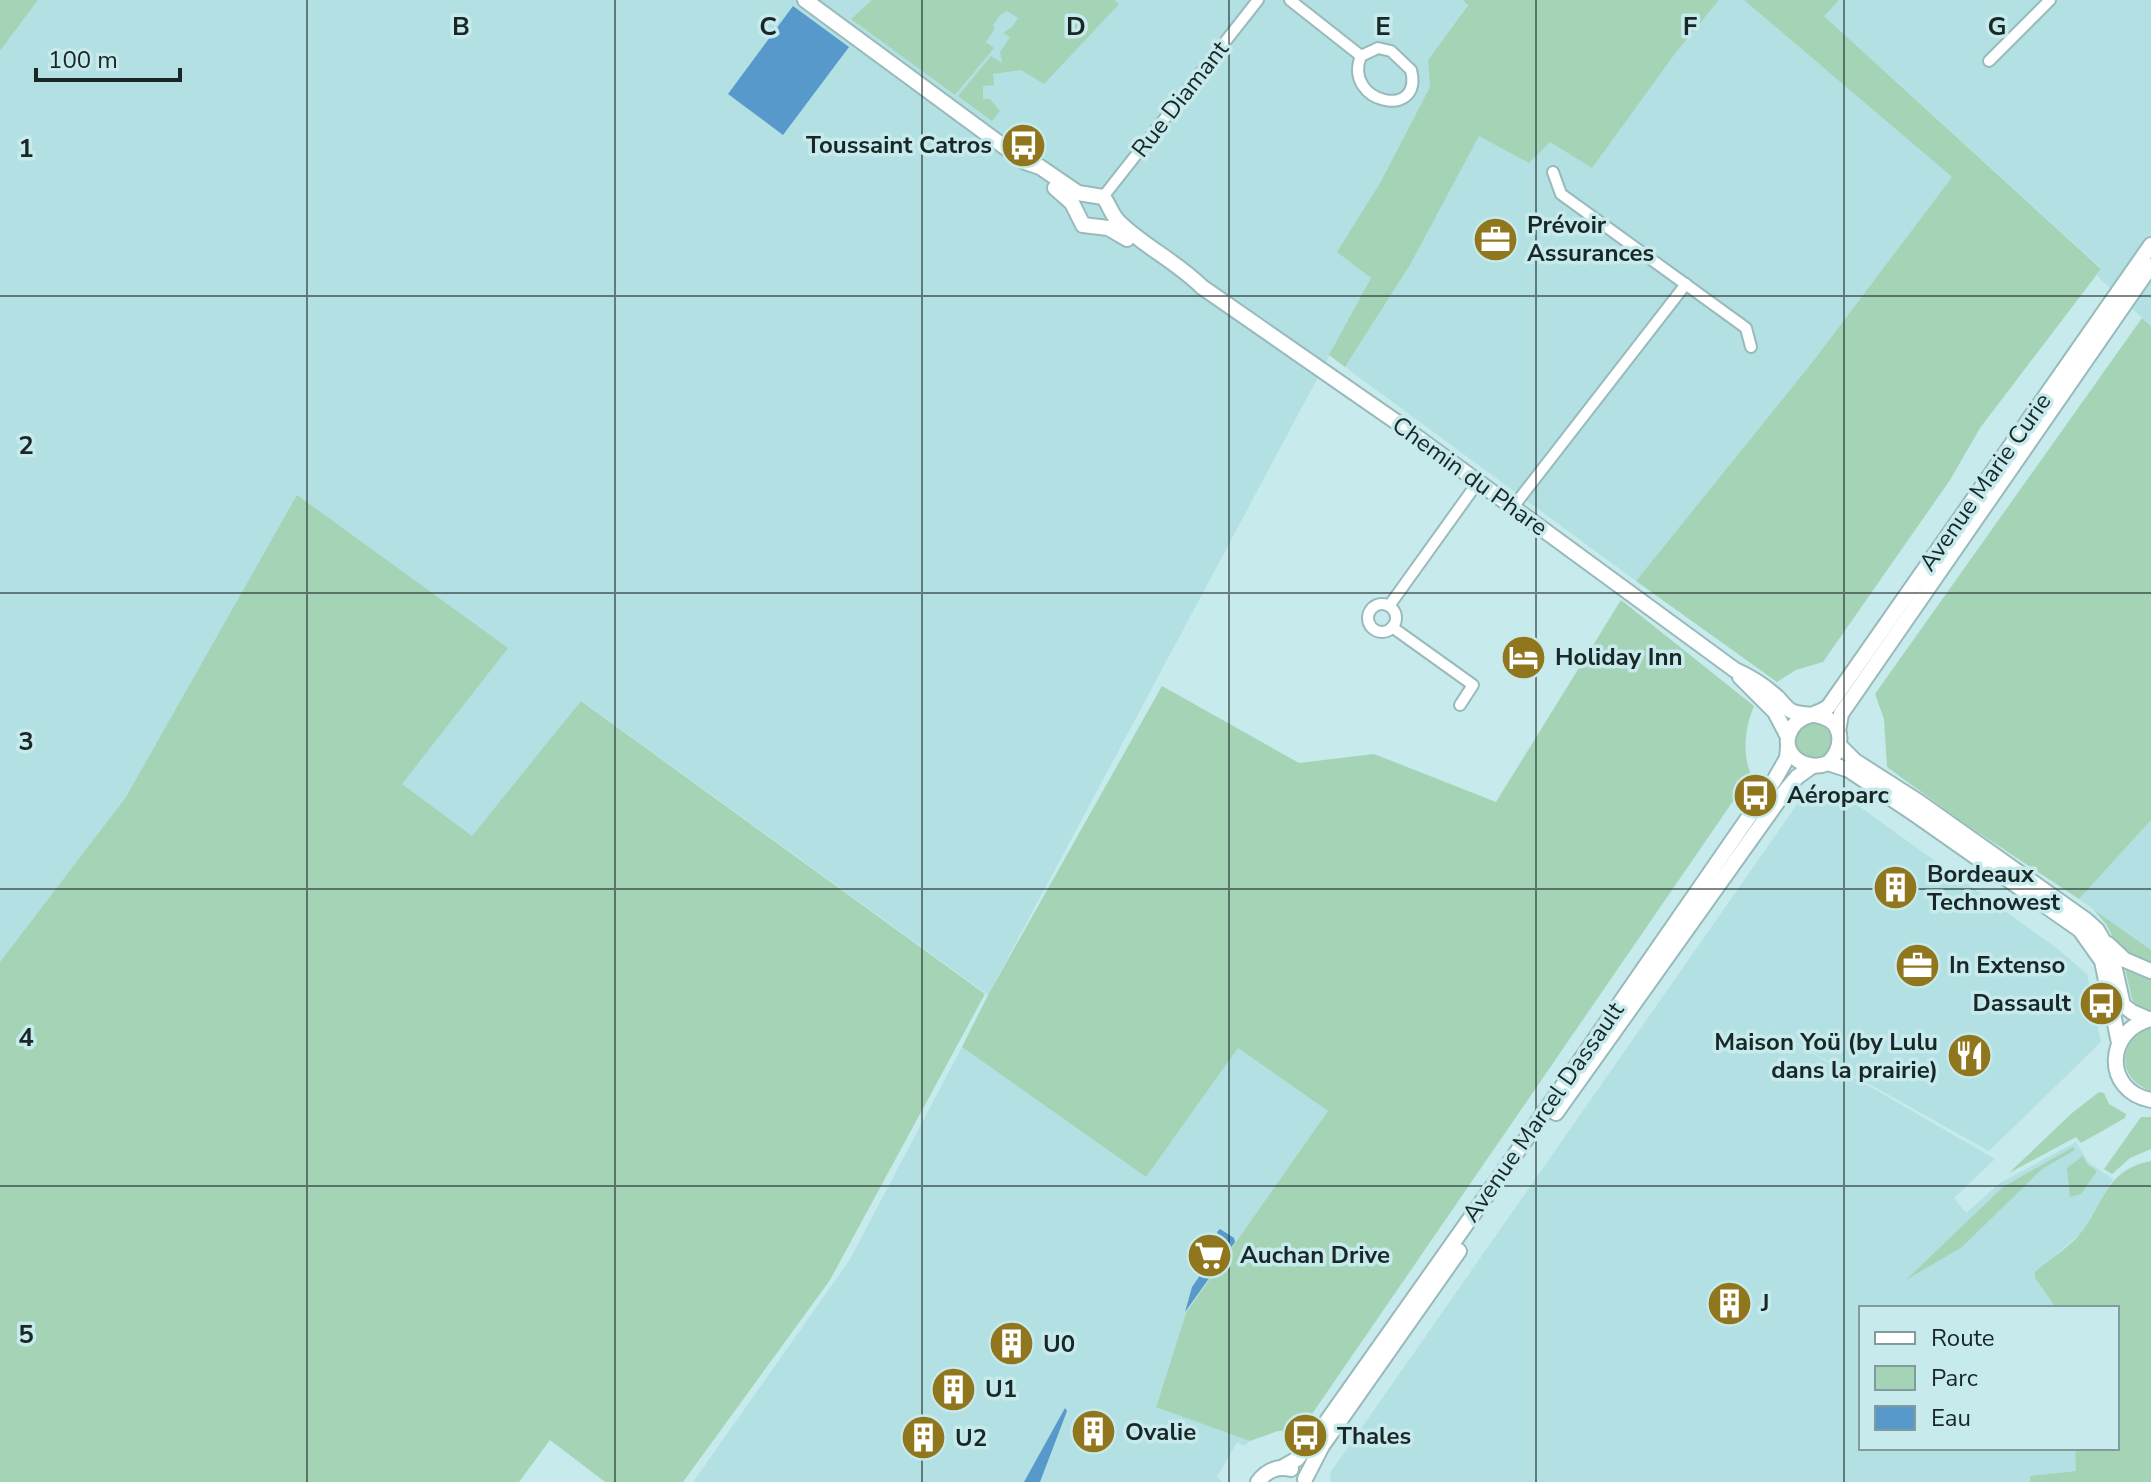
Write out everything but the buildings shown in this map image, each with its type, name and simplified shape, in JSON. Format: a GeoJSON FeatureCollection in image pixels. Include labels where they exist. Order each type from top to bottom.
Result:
{"type":"FeatureCollection","features":[{"type":"Feature","properties":{"kind":"main road"},"geometry":{"type":"LineString","coordinates":[[805,0],[1025,162],[1034,173],[1066,196],[1083,225],[1098,227],[1106,221],[1110,212],[1103,197],[1071,189],[1040,167],[1025,162]]}},
{"type":"Feature","properties":{"kind":"main road"},"geometry":{"type":"LineString","coordinates":[[1076,211],[1079,202],[1087,195]]}},
{"type":"Feature","properties":{"kind":"main road","name":"Chemin du Phare"},"geometry":{"type":"LineString","coordinates":[[1110,212],[1122,226],[1185,270],[1202,287]]}},
{"type":"Feature","properties":{"kind":"main road","name":"Chemin du Phare"},"geometry":{"type":"LineString","coordinates":[[1098,227],[1118,233],[1178,275],[1202,287],[1513,507],[1735,670],[1750,676],[1791,711],[1815,715]]}},
{"type":"Feature","properties":{"kind":"main road","name":"Avenue Marie Curie"},"geometry":{"type":"LineString","coordinates":[[1815,715],[1829,706],[2151,245]]}},
{"type":"Feature","properties":{"kind":"main road","name":"Avenue Marie Curie"},"geometry":{"type":"LineString","coordinates":[[1839,738],[1841,714],[2151,266]]}},
{"type":"Feature","properties":{"kind":"main road","name":"Chemin du Phare"},"geometry":{"type":"LineString","coordinates":[[1735,670],[1775,712],[1788,742]]}},
{"type":"Feature","properties":{"kind":"main road"},"geometry":{"type":"LineString","coordinates":[[2151,971],[2125,960],[2086,920],[1919,802],[1855,761],[1831,721],[1815,715],[1797,721],[1788,742],[1799,762],[1811,767],[1828,763],[1849,770],[2080,930],[2102,961],[2119,1043],[2116,1064],[2121,1079],[2137,1095],[2151,1100]]}},
{"type":"Feature","properties":{"kind":"main road"},"geometry":{"type":"LineString","coordinates":[[1828,763],[1835,756],[1839,738]]}},
{"type":"Feature","properties":{"kind":"main road","name":"Avenue Marcel Dassault"},"geometry":{"type":"LineString","coordinates":[[1258,1482],[1269,1471],[1297,1459],[1327,1421],[1775,779],[1787,758],[1788,742]]}},
{"type":"Feature","properties":{"kind":"main road","name":"Avenue Marcel Dassault"},"geometry":{"type":"LineString","coordinates":[[1306,1481],[1331,1433],[1601,1050],[1794,779],[1811,767]]}},
{"type":"Feature","properties":{"kind":"main road"},"geometry":{"type":"LineString","coordinates":[[2105,941],[2112,956],[2123,1005],[2150,1019]]}},
{"type":"Feature","properties":{"kind":"main road"},"geometry":{"type":"LineString","coordinates":[[2119,1043],[2131,1027],[2150,1019]]}},
{"type":"Feature","properties":{"kind":"main road"},"geometry":{"type":"LineString","coordinates":[[1283,1467],[1299,1473],[1306,1481]]}},
{"type":"Feature","properties":{"kind":"street","name":"Rue Diamant"},"geometry":{"type":"LineString","coordinates":[[1103,197],[1258,0]]}},
{"type":"Feature","properties":{"kind":"street"},"geometry":{"type":"LineString","coordinates":[[1290,0],[1361,56]]}},
{"type":"Feature","properties":{"kind":"street"},"geometry":{"type":"LineString","coordinates":[[1989,61],[2050,0]]}},
{"type":"Feature","properties":{"kind":"street"},"geometry":{"type":"LineString","coordinates":[[1378,48],[1398,56],[1411,70],[1413,84],[1410,92],[1392,102],[1377,97],[1358,77],[1357,67],[1361,56],[1378,48]]}},
{"type":"Feature","properties":{"kind":"street"},"geometry":{"type":"LineString","coordinates":[[1553,172],[1561,194],[1746,328],[1751,347]]}},
{"type":"Feature","properties":{"kind":"street"},"geometry":{"type":"LineString","coordinates":[[1513,507],[1686,284]]}},
{"type":"Feature","properties":{"kind":"street"},"geometry":{"type":"LineString","coordinates":[[1389,606],[1478,482]]}},
{"type":"Feature","properties":{"kind":"street"},"geometry":{"type":"LineString","coordinates":[[1376,605],[1389,606],[1396,617],[1392,627],[1387,631],[1378,631],[1369,621],[1369,612],[1376,605]]}},
{"type":"Feature","properties":{"kind":"street"},"geometry":{"type":"LineString","coordinates":[[1392,627],[1473,685],[1460,705]]}},
{"type":"Feature","properties":{"kind":"shaded area"},"geometry":{"type":"Polygon","coordinates":[[[38,0],[1463,0],[1468,4],[1428,60],[1430,87],[1380,183],[1338,252],[1371,278],[988,995],[582,701],[472,837],[401,784],[126,797],[0,962],[0,51],[38,0]]]}},
{"type":"Feature","properties":{"kind":"shaded area"},"geometry":{"type":"Polygon","coordinates":[[[1719,0],[1744,0],[1952,177],[1814,360],[1636,581],[1345,367],[1410,265],[1479,135],[1528,163],[1549,142],[1674,55],[1719,0]]]}},
{"type":"Feature","properties":{"kind":"shaded area"},"geometry":{"type":"Polygon","coordinates":[[[1839,0],[2151,0],[2151,326],[2097,276],[2101,268],[1823,15],[1839,0]]]}},
{"type":"Feature","properties":{"kind":"shaded area"},"geometry":{"type":"Polygon","coordinates":[[[1835,789],[2059,950],[2087,974],[2101,1042],[1989,1151],[1753,1019],[1995,1159],[1954,1198],[1966,1213],[2000,1183],[2076,1142],[2088,1162],[2113,1179],[2082,1232],[2035,1272],[2035,1278],[2055,1306],[1859,1306],[1859,1450],[2075,1450],[2077,1471],[2031,1476],[2030,1482],[1331,1482],[1330,1473],[1805,793],[1821,794],[1835,789]]]}},
{"type":"Feature","properties":{"kind":"shaded area"},"geometry":{"type":"Polygon","coordinates":[[[2151,820],[2151,950],[2079,899],[2151,820]]]}},
{"type":"Feature","properties":{"kind":"shaded area"},"geometry":{"type":"Polygon","coordinates":[[[962,1047],[1146,1177],[1238,1048],[1328,1111],[1186,1313],[1156,1406],[1250,1441],[1244,1446],[1237,1442],[1217,1477],[1222,1482],[693,1482],[849,1261],[962,1047]]]}},
{"type":"Feature","properties":{"kind":"green space"},"geometry":{"type":"Polygon","coordinates":[[[0,0],[38,0],[0,51],[0,0]]]}},
{"type":"Feature","properties":{"kind":"green space"},"geometry":{"type":"Polygon","coordinates":[[[872,0],[1114,0],[1119,4],[1044,84],[1021,70],[993,74],[994,85],[983,86],[983,99],[990,99],[1000,111],[992,121],[958,96],[991,56],[1002,63],[1000,52],[1010,37],[1003,33],[1018,18],[1007,11],[1000,15],[986,42],[994,48],[955,95],[851,19],[872,0]]]}},
{"type":"Feature","properties":{"kind":"green space"},"geometry":{"type":"Polygon","coordinates":[[[1463,0],[1719,0],[1674,55],[1592,168],[1550,142],[1529,163],[1479,136],[1410,265],[1345,367],[1329,355],[1371,278],[1337,252],[1380,183],[1430,87],[1428,60],[1468,5],[1463,0]]]}},
{"type":"Feature","properties":{"kind":"green space"},"geometry":{"type":"Polygon","coordinates":[[[1744,0],[1839,0],[1824,16],[2101,269],[1980,428],[1950,480],[1823,662],[1796,670],[1777,682],[1636,581],[1814,360],[1952,177],[1744,0]]]}},
{"type":"Feature","properties":{"kind":"green space"},"geometry":{"type":"Polygon","coordinates":[[[2142,318],[2151,326],[2151,820],[2079,899],[1964,823],[1887,767],[1884,719],[1875,694],[2142,318]]]}},
{"type":"Feature","properties":{"kind":"green space"},"geometry":{"type":"Polygon","coordinates":[[[297,495],[508,648],[402,784],[472,836],[581,701],[985,994],[830,1280],[683,1482],[605,1482],[550,1440],[519,1482],[0,1482],[0,962],[126,797],[297,495]]]}},
{"type":"Feature","properties":{"kind":"green space"},"geometry":{"type":"Polygon","coordinates":[[[1621,600],[1754,706],[1746,740],[1746,758],[1751,775],[1301,1430],[1278,1431],[1250,1441],[1156,1407],[1186,1313],[1328,1111],[1238,1048],[1146,1177],[962,1047],[988,995],[1162,686],[1299,763],[1374,754],[1496,802],[1621,600]]]}},
{"type":"Feature","properties":{"kind":"green space"},"geometry":{"type":"Polygon","coordinates":[[[1813,723],[1826,728],[1831,741],[1826,754],[1813,759],[1800,754],[1795,741],[1800,728],[1813,723]]]}},
{"type":"Feature","properties":{"kind":"green space"},"geometry":{"type":"Polygon","coordinates":[[[2093,909],[2151,950],[2151,968],[2119,949],[2106,924],[2093,909]]]}},
{"type":"Feature","properties":{"kind":"green space"},"geometry":{"type":"Polygon","coordinates":[[[2120,960],[2151,974],[2151,1011],[2138,1009],[2120,960]]]}},
{"type":"Feature","properties":{"kind":"green space"},"geometry":{"type":"Polygon","coordinates":[[[2151,1027],[2151,1091],[2131,1078],[2125,1059],[2132,1041],[2151,1027]]]}},
{"type":"Feature","properties":{"kind":"green space"},"geometry":{"type":"Polygon","coordinates":[[[2099,1092],[2104,1093],[2109,1104],[2126,1114],[2125,1118],[2081,1143],[2076,1137],[2009,1173],[2072,1113],[2099,1092]]]}},
{"type":"Feature","properties":{"kind":"green space"},"geometry":{"type":"Polygon","coordinates":[[[2141,1117],[2151,1117],[2151,1149],[2130,1158],[2112,1174],[2104,1169],[2141,1117]]]}},
{"type":"Feature","properties":{"kind":"green space"},"geometry":{"type":"Polygon","coordinates":[[[2073,1147],[2075,1150],[2042,1169],[1962,1247],[1906,1280],[2003,1187],[2073,1147]]]}},
{"type":"Feature","properties":{"kind":"green space"},"geometry":{"type":"Polygon","coordinates":[[[2083,1156],[2087,1164],[2097,1171],[2081,1194],[2070,1197],[2067,1168],[2083,1156]]]}},
{"type":"Feature","properties":{"kind":"green space"},"geometry":{"type":"Polygon","coordinates":[[[2151,1161],[2151,1482],[2030,1482],[2030,1476],[2076,1471],[2075,1450],[2119,1450],[2119,1306],[2055,1306],[2035,1278],[2035,1272],[2078,1236],[2116,1178],[2137,1165],[2151,1161]]]}},
{"type":"Feature","properties":{"kind":"water"},"geometry":{"type":"Polygon","coordinates":[[[793,6],[849,47],[783,135],[728,94],[793,6]]]}},
{"type":"Feature","properties":{"kind":"water"},"geometry":{"type":"Polygon","coordinates":[[[1220,1229],[1235,1242],[1185,1312],[1192,1287],[1221,1245],[1217,1232],[1220,1229]]]}},
{"type":"Feature","properties":{"kind":"water"},"geometry":{"type":"Polygon","coordinates":[[[1065,1408],[1067,1411],[1040,1482],[1024,1482],[1065,1408]]]}},
{"type":"Feature","properties":{"kind":"place","name":"Toussaint Catros"},"geometry":{"type":"Point","coordinates":[1023,145]}},
{"type":"Feature","properties":{"kind":"place","name":"Prévoir Assurances"},"geometry":{"type":"Point","coordinates":[1496,239]}},
{"type":"Feature","properties":{"kind":"place","name":"Holiday Inn"},"geometry":{"type":"Point","coordinates":[1524,657]}},
{"type":"Feature","properties":{"kind":"place","name":"Aéroparc"},"geometry":{"type":"Point","coordinates":[1756,795]}},
{"type":"Feature","properties":{"kind":"place","name":"Bordeaux Technowest"},"geometry":{"type":"Point","coordinates":[1896,888]}},
{"type":"Feature","properties":{"kind":"place","name":"In Extenso"},"geometry":{"type":"Point","coordinates":[1918,965]}},
{"type":"Feature","properties":{"kind":"place","name":"Dassault"},"geometry":{"type":"Point","coordinates":[2102,1003]}},
{"type":"Feature","properties":{"kind":"place","name":"Maison Yoü (by Lulu dans la prairie)"},"geometry":{"type":"Point","coordinates":[1969,1056]}},
{"type":"Feature","properties":{"kind":"place","name":"Auchan Drive"},"geometry":{"type":"Point","coordinates":[1209,1255]}},
{"type":"Feature","properties":{"kind":"place","name":"J"},"geometry":{"type":"Point","coordinates":[1730,1303]}},
{"type":"Feature","properties":{"kind":"place","name":"U0"},"geometry":{"type":"Point","coordinates":[1012,1344]}},
{"type":"Feature","properties":{"kind":"place","name":"U1"},"geometry":{"type":"Point","coordinates":[954,1389]}},
{"type":"Feature","properties":{"kind":"place","name":"Ovalie"},"geometry":{"type":"Point","coordinates":[1094,1432]}},
{"type":"Feature","properties":{"kind":"place","name":"Thales"},"geometry":{"type":"Point","coordinates":[1306,1436]}},
{"type":"Feature","properties":{"kind":"place","name":"U2"},"geometry":{"type":"Point","coordinates":[924,1438]}}]}
